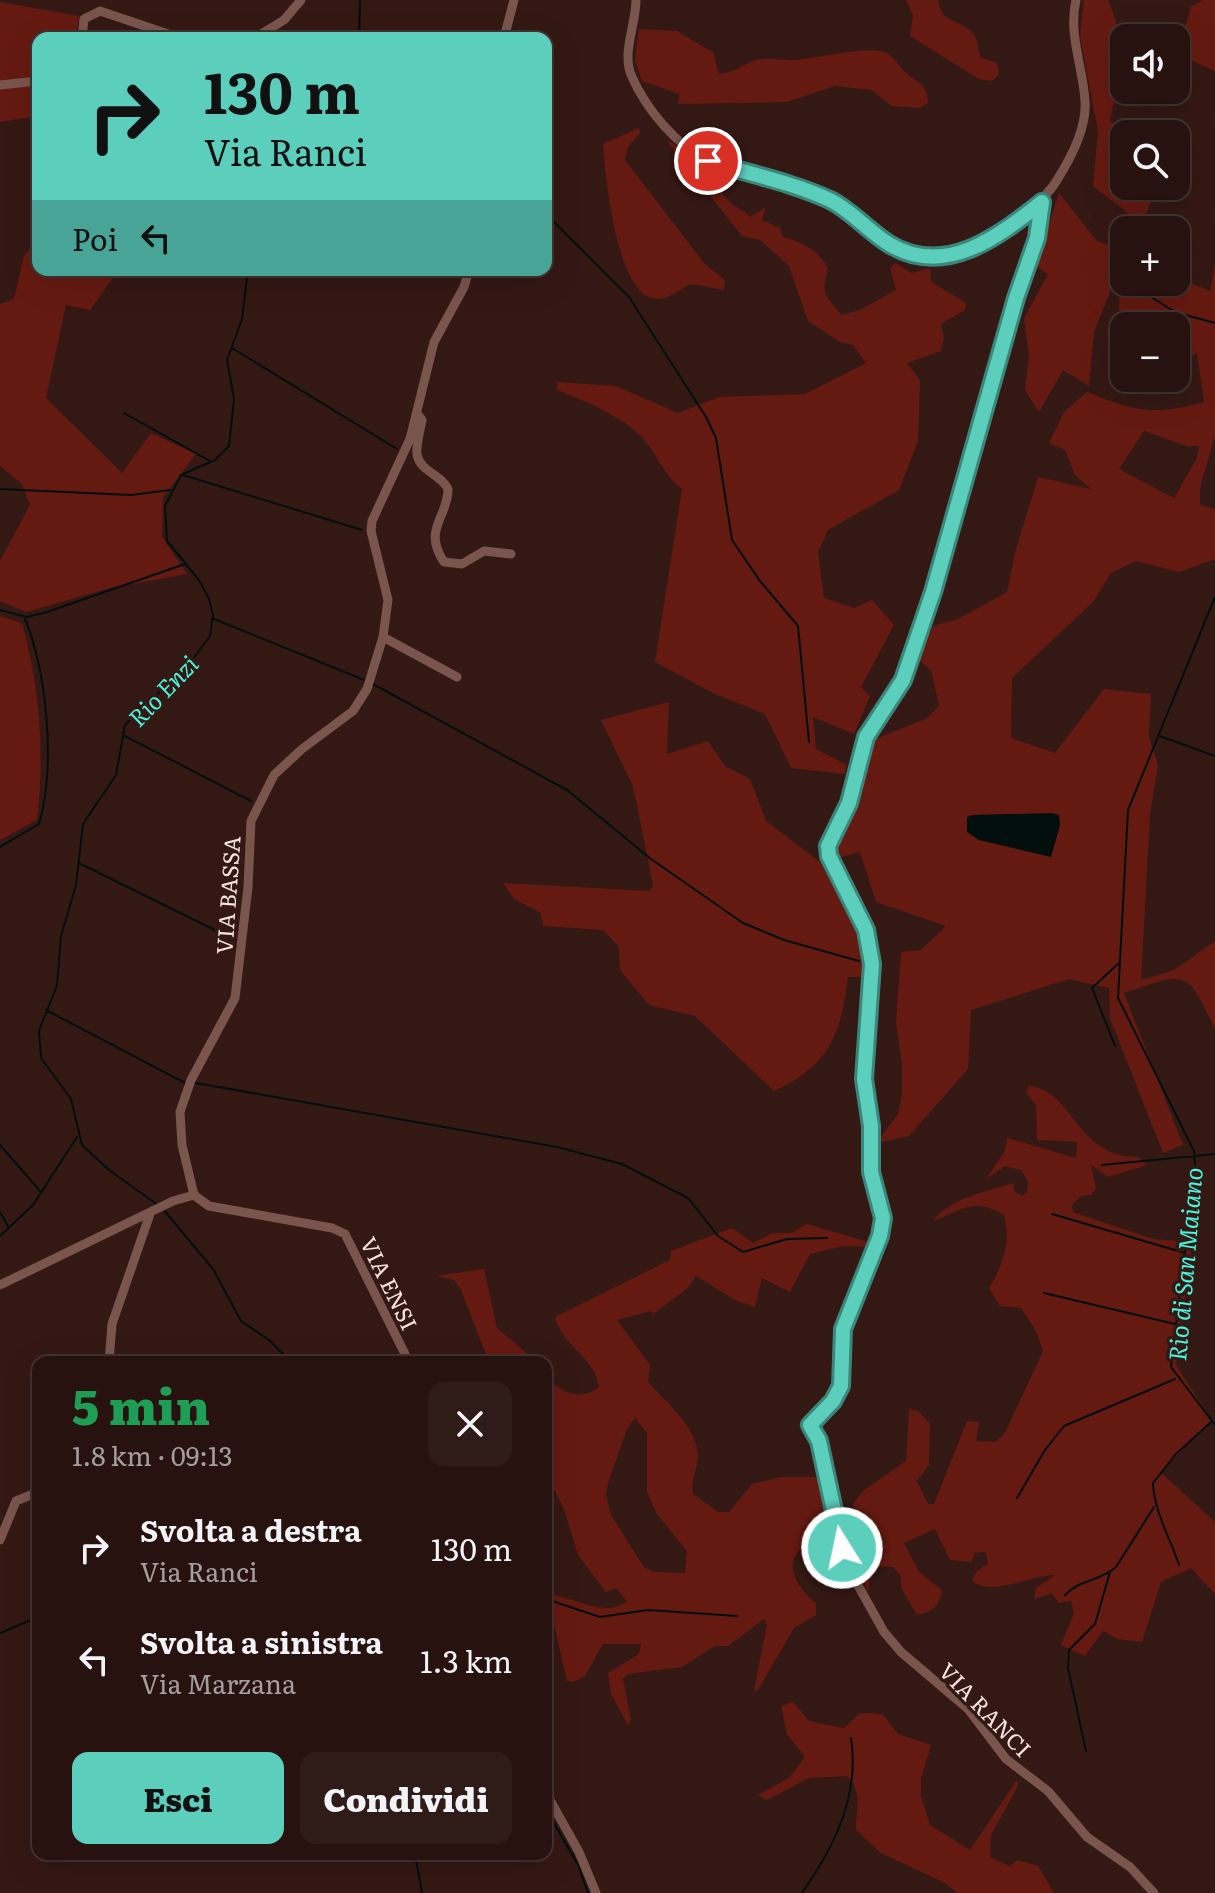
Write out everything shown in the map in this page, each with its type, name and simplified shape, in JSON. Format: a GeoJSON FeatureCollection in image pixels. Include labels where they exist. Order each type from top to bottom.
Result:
{"type":"FeatureCollection","features":[{"type":"Feature","properties":{"kind":"street"},"geometry":{"type":"LineString","coordinates":[[265,32],[284,20],[301,0]]}},
{"type":"Feature","properties":{"kind":"street"},"geometry":{"type":"LineString","coordinates":[[506,32],[514,0]]}},
{"type":"Feature","properties":{"kind":"street"},"geometry":{"type":"LineString","coordinates":[[636,0],[627,56],[631,76],[664,126],[708,161],[797,187],[833,202],[885,242],[914,255],[963,254],[984,244],[1042,202],[1058,179],[1084,123],[1086,103],[1072,19],[1076,0]]}},
{"type":"Feature","properties":{"kind":"street"},"geometry":{"type":"LineString","coordinates":[[83,32],[84,19],[100,11],[162,32]]}},
{"type":"Feature","properties":{"kind":"street"},"geometry":{"type":"LineString","coordinates":[[0,85],[32,82]]}},
{"type":"Feature","properties":{"kind":"street","name":"VIA RANCI"},"geometry":{"type":"LineString","coordinates":[[1042,202],[1037,238],[1016,298],[933,592],[903,680],[866,737],[849,803],[828,846],[829,856],[866,930],[872,964],[864,1079],[871,1126],[871,1172],[883,1218],[880,1236],[843,1329],[841,1386],[833,1401],[810,1425],[819,1441],[842,1548],[855,1580],[884,1632],[901,1652],[968,1709],[998,1751],[1048,1791],[1087,1837],[1130,1867],[1154,1893]]}},
{"type":"Feature","properties":{"kind":"street","name":"VIA BASSA"},"geometry":{"type":"LineString","coordinates":[[194,1195],[180,1128],[190,1083],[231,1008],[238,985],[248,887],[249,835],[256,805],[274,775],[302,749],[353,711],[369,682],[383,637],[387,592],[373,542],[372,521],[400,464],[417,413],[434,342],[467,276]]}},
{"type":"Feature","properties":{"kind":"street"},"geometry":{"type":"LineString","coordinates":[[417,413],[422,420],[417,454],[420,463],[446,483],[448,489],[434,529],[439,554],[444,562],[462,564],[484,551],[511,554]]}},
{"type":"Feature","properties":{"kind":"street"},"geometry":{"type":"LineString","coordinates":[[383,637],[457,677]]}},
{"type":"Feature","properties":{"kind":"street"},"geometry":{"type":"LineString","coordinates":[[0,1285],[166,1204],[194,1195]]}},
{"type":"Feature","properties":{"kind":"street","name":"VIA ENSI"},"geometry":{"type":"LineString","coordinates":[[194,1195],[209,1206],[332,1228],[345,1234],[406,1356]]}},
{"type":"Feature","properties":{"kind":"street"},"geometry":{"type":"LineString","coordinates":[[109,1356],[112,1324],[152,1213]]}},
{"type":"Feature","properties":{"kind":"street"},"geometry":{"type":"LineString","coordinates":[[0,1540],[16,1501],[32,1494]]}},
{"type":"Feature","properties":{"kind":"street"},"geometry":{"type":"LineString","coordinates":[[552,1804],[579,1852],[596,1893]]}},
{"type":"Feature","properties":{"kind":"shaded area"},"geometry":{"type":"Polygon","coordinates":[[[906,0],[938,0],[945,16],[972,32],[981,58],[997,63],[999,75],[991,81],[979,79],[910,36],[913,15],[906,0]]]}},
{"type":"Feature","properties":{"kind":"shaded area"},"geometry":{"type":"Polygon","coordinates":[[[1084,0],[1108,0],[1116,24],[1110,24],[1110,104],[1113,104],[1110,120],[1110,199],[1093,186],[1098,132],[1080,36],[1084,0]]]}},
{"type":"Feature","properties":{"kind":"shaded area"},"geometry":{"type":"Polygon","coordinates":[[[1203,0],[1215,0],[1215,71],[1190,60],[1190,24],[1186,24],[1191,7],[1203,0]]]}},
{"type":"Feature","properties":{"kind":"shaded area"},"geometry":{"type":"Polygon","coordinates":[[[0,2],[79,16],[77,32],[32,32],[32,117],[0,122],[0,2]]]}},
{"type":"Feature","properties":{"kind":"shaded area"},"geometry":{"type":"Polygon","coordinates":[[[639,29],[677,31],[714,53],[718,73],[762,59],[795,60],[881,51],[890,55],[923,86],[928,103],[919,108],[892,106],[871,90],[835,86],[787,102],[678,104],[679,94],[642,81],[635,60],[639,29]]]}},
{"type":"Feature","properties":{"kind":"shaded area"},"geometry":{"type":"Polygon","coordinates":[[[639,128],[640,133],[628,147],[625,160],[704,263],[725,280],[724,290],[691,284],[657,299],[640,290],[629,274],[615,229],[603,144],[639,128]]]}},
{"type":"Feature","properties":{"kind":"shaded area"},"geometry":{"type":"Polygon","coordinates":[[[667,141],[693,159],[733,205],[750,217],[766,207],[762,220],[780,228],[783,237],[815,252],[828,269],[826,294],[842,315],[860,310],[896,290],[890,268],[895,263],[912,273],[930,268],[931,282],[966,303],[965,310],[941,324],[944,338],[941,351],[907,363],[920,380],[918,441],[899,490],[828,530],[818,552],[824,598],[854,608],[872,600],[894,625],[861,687],[870,696],[854,734],[813,717],[816,749],[847,765],[844,774],[791,768],[765,714],[715,694],[655,662],[682,489],[669,477],[644,440],[626,424],[557,390],[557,382],[616,386],[678,413],[719,397],[805,394],[866,363],[853,345],[840,342],[808,321],[789,266],[760,240],[742,236],[667,141]]]}},
{"type":"Feature","properties":{"kind":"shaded area"},"geometry":{"type":"Polygon","coordinates":[[[1059,193],[1097,241],[1110,245],[1110,292],[1094,332],[1089,386],[1063,370],[1039,412],[1025,390],[1029,355],[1024,319],[1048,274],[1036,267],[1059,193]]]}},
{"type":"Feature","properties":{"kind":"shaded area"},"geometry":{"type":"Polygon","coordinates":[[[1111,200],[1151,200],[1145,216],[1132,216],[1111,200]]]}},
{"type":"Feature","properties":{"kind":"shaded area"},"geometry":{"type":"Polygon","coordinates":[[[32,246],[32,276],[118,276],[113,278],[90,310],[66,305],[46,398],[122,473],[151,433],[196,454],[163,497],[162,537],[187,574],[110,588],[26,612],[0,601],[0,561],[30,505],[22,484],[0,466],[0,304],[14,299],[24,256],[32,246]]]}},
{"type":"Feature","properties":{"kind":"shaded area"},"geometry":{"type":"Polygon","coordinates":[[[1215,265],[1215,435],[1200,488],[1200,505],[1215,509],[1215,559],[1179,572],[1136,561],[1111,573],[1093,602],[1012,678],[1011,738],[1055,753],[1104,689],[1151,694],[1149,737],[1158,765],[1150,815],[1141,980],[1174,970],[1215,941],[1215,1029],[1198,995],[1183,980],[1161,981],[1124,993],[1183,1145],[1163,1153],[1110,1018],[1109,988],[1069,979],[971,1010],[968,1069],[909,1136],[876,1143],[898,1114],[902,1095],[902,1065],[896,1022],[901,952],[921,950],[946,926],[876,902],[860,852],[834,859],[871,741],[927,718],[939,706],[931,670],[917,659],[933,626],[958,619],[1007,592],[1016,549],[1038,477],[1091,489],[1075,475],[1065,450],[1049,443],[1064,412],[1087,392],[1118,404],[1144,409],[1171,409],[1204,402],[1197,354],[1190,355],[1190,312],[1120,312],[1120,296],[1190,296],[1190,283],[1210,291],[1215,265]],[[1144,431],[1119,469],[1174,498],[1197,458],[1199,446],[1187,446],[1144,431]]]}},
{"type":"Feature","properties":{"kind":"shaded area"},"geometry":{"type":"Polygon","coordinates":[[[0,616],[22,623],[37,696],[41,770],[37,820],[0,840],[0,616]]]}},
{"type":"Feature","properties":{"kind":"shaded area"},"geometry":{"type":"Polygon","coordinates":[[[669,702],[667,754],[708,741],[725,766],[750,779],[766,821],[820,862],[857,925],[866,961],[865,977],[848,977],[836,1032],[820,1059],[808,1071],[774,1091],[695,1016],[649,1005],[620,970],[619,947],[603,930],[543,926],[541,913],[514,899],[503,883],[650,891],[653,885],[633,786],[601,720],[669,702]]]}},
{"type":"Feature","properties":{"kind":"shaded area"},"geometry":{"type":"Polygon","coordinates":[[[972,815],[1059,815],[1060,825],[1051,857],[979,840],[967,832],[967,817],[972,815]]]}},
{"type":"Feature","properties":{"kind":"shaded area"},"geometry":{"type":"Polygon","coordinates":[[[1029,1086],[1044,1090],[1057,1099],[1101,1147],[1117,1154],[1138,1157],[1147,1165],[1108,1177],[1091,1165],[1096,1189],[1091,1195],[1081,1196],[1072,1205],[1073,1212],[1153,1239],[1177,1241],[1192,1247],[1176,1365],[1212,1421],[1160,1472],[1215,1522],[1215,1594],[1191,1568],[1161,1582],[1142,1642],[1117,1639],[1103,1631],[1085,1656],[1061,1645],[1074,1613],[1071,1601],[1059,1603],[1052,1593],[1034,1599],[1036,1588],[1055,1575],[1001,1586],[981,1585],[972,1581],[977,1571],[988,1564],[986,1552],[974,1553],[972,1562],[950,1560],[935,1529],[904,1543],[919,1572],[942,1590],[934,1607],[917,1615],[901,1588],[901,1576],[893,1567],[881,1566],[870,1576],[868,1592],[861,1575],[870,1551],[855,1522],[853,1504],[863,1491],[906,1461],[909,1409],[918,1411],[930,1423],[929,1465],[917,1481],[928,1504],[934,1504],[967,1421],[979,1422],[976,1441],[996,1442],[1005,1433],[1043,1351],[1035,1329],[1021,1308],[1000,1306],[989,1288],[1004,1253],[1007,1234],[1004,1215],[976,1206],[933,1221],[949,1206],[981,1192],[1014,1183],[1014,1191],[1022,1196],[1027,1192],[1028,1181],[1021,1170],[1005,1166],[986,1179],[1005,1151],[1007,1138],[1076,1158],[1077,1142],[1037,1140],[1036,1105],[1026,1093],[1029,1086]]]}},
{"type":"Feature","properties":{"kind":"shaded area"},"geometry":{"type":"Polygon","coordinates":[[[807,1224],[872,1243],[870,1247],[843,1246],[810,1254],[790,1292],[762,1278],[755,1307],[735,1300],[696,1276],[688,1288],[653,1314],[651,1311],[617,1320],[650,1365],[648,1382],[693,1435],[698,1456],[693,1494],[718,1512],[729,1512],[752,1484],[782,1477],[823,1477],[829,1534],[801,1549],[793,1563],[800,1586],[816,1603],[816,1615],[794,1628],[758,1690],[754,1691],[767,1624],[764,1619],[728,1646],[715,1646],[682,1667],[628,1674],[623,1679],[631,1720],[628,1725],[611,1694],[608,1673],[639,1654],[641,1644],[603,1644],[585,1676],[574,1682],[567,1681],[552,1617],[552,1595],[599,1608],[618,1606],[627,1601],[616,1588],[606,1592],[578,1555],[565,1512],[552,1485],[552,1382],[563,1390],[577,1394],[585,1394],[599,1387],[591,1367],[564,1336],[555,1317],[670,1260],[671,1251],[732,1228],[753,1243],[773,1233],[792,1233],[807,1224]],[[635,1418],[627,1429],[609,1480],[606,1494],[611,1515],[644,1567],[654,1572],[685,1573],[687,1551],[657,1514],[647,1492],[647,1433],[635,1418]]]}},
{"type":"Feature","properties":{"kind":"shaded area"},"geometry":{"type":"Polygon","coordinates":[[[484,1269],[497,1328],[530,1356],[487,1356],[461,1290],[454,1280],[436,1276],[484,1269]]]}},
{"type":"Feature","properties":{"kind":"shaded area"},"geometry":{"type":"Polygon","coordinates":[[[793,1702],[809,1721],[844,1728],[860,1713],[881,1715],[887,1718],[898,1734],[931,1745],[921,1778],[921,1796],[930,1825],[970,1850],[1017,1780],[1018,1786],[991,1835],[990,1857],[1009,1866],[1018,1860],[1038,1866],[1054,1893],[957,1893],[945,1883],[881,1853],[856,1830],[857,1794],[847,1776],[809,1778],[767,1800],[758,1795],[789,1778],[805,1757],[787,1734],[781,1706],[793,1702]]]}},
{"type":"Feature","properties":{"kind":"waterway","name":"Rio Enzi"},"geometry":{"type":"LineString","coordinates":[[359,32],[360,0]]}},
{"type":"Feature","properties":{"kind":"waterway"},"geometry":{"type":"LineString","coordinates":[[552,220],[629,297],[706,417],[716,438],[732,540],[760,581],[798,626],[809,742]]}},
{"type":"Feature","properties":{"kind":"waterway","name":"Rio Enzi"},"geometry":{"type":"LineString","coordinates":[[158,1205],[109,1170],[82,1145],[71,1099],[41,1058],[39,1031],[57,985],[61,936],[76,885],[83,824],[116,775],[125,725],[190,663],[210,636],[213,615],[209,599],[199,580],[167,541],[165,506],[181,475],[215,460],[229,446],[234,399],[227,360],[242,319],[247,276]]}},
{"type":"Feature","properties":{"kind":"waterway"},"geometry":{"type":"LineString","coordinates":[[1149,296],[1175,312],[1215,323]]}},
{"type":"Feature","properties":{"kind":"waterway"},"geometry":{"type":"LineString","coordinates":[[232,348],[397,449]]}},
{"type":"Feature","properties":{"kind":"waterway"},"geometry":{"type":"LineString","coordinates":[[124,413],[210,461]]}},
{"type":"Feature","properties":{"kind":"waterway"},"geometry":{"type":"LineString","coordinates":[[183,475],[362,530]]}},
{"type":"Feature","properties":{"kind":"waterway"},"geometry":{"type":"LineString","coordinates":[[0,489],[131,495],[170,490]]}},
{"type":"Feature","properties":{"kind":"waterway"},"geometry":{"type":"LineString","coordinates":[[0,610],[27,617],[185,564]]}},
{"type":"Feature","properties":{"kind":"waterway","name":"Rio di San Maiano"},"geometry":{"type":"LineString","coordinates":[[1215,597],[1128,810],[1118,998],[1194,1151],[1195,1167],[1171,1367],[1215,1425]]}},
{"type":"Feature","properties":{"kind":"waterway"},"geometry":{"type":"LineString","coordinates":[[0,847],[39,824],[47,775],[43,691],[24,616]]}},
{"type":"Feature","properties":{"kind":"waterway"},"geometry":{"type":"LineString","coordinates":[[214,619],[367,681]]}},
{"type":"Feature","properties":{"kind":"waterway"},"geometry":{"type":"LineString","coordinates":[[373,684],[567,790],[651,859],[743,923],[784,940],[859,961]]}},
{"type":"Feature","properties":{"kind":"waterway"},"geometry":{"type":"LineString","coordinates":[[123,735],[251,801]]}},
{"type":"Feature","properties":{"kind":"waterway"},"geometry":{"type":"LineString","coordinates":[[1160,736],[1215,756]]}},
{"type":"Feature","properties":{"kind":"waterway"},"geometry":{"type":"LineString","coordinates":[[79,863],[235,940]]}},
{"type":"Feature","properties":{"kind":"waterway"},"geometry":{"type":"LineString","coordinates":[[1115,1046],[1092,988],[1119,963]]}},
{"type":"Feature","properties":{"kind":"waterway"},"geometry":{"type":"LineString","coordinates":[[46,1010],[185,1083]]}},
{"type":"Feature","properties":{"kind":"waterway"},"geometry":{"type":"LineString","coordinates":[[196,1083],[557,1147],[622,1164],[688,1198],[718,1236],[743,1252],[787,1239],[827,1238]]}},
{"type":"Feature","properties":{"kind":"waterway"},"geometry":{"type":"LineString","coordinates":[[0,1236],[33,1205],[77,1137]]}},
{"type":"Feature","properties":{"kind":"waterway"},"geometry":{"type":"LineString","coordinates":[[0,1145],[41,1192]]}},
{"type":"Feature","properties":{"kind":"waterway"},"geometry":{"type":"LineString","coordinates":[[1102,1165],[1215,1154]]}},
{"type":"Feature","properties":{"kind":"waterway"},"geometry":{"type":"LineString","coordinates":[[163,1209],[213,1269],[241,1321],[269,1340],[285,1356]]}},
{"type":"Feature","properties":{"kind":"waterway"},"geometry":{"type":"LineString","coordinates":[[0,1212],[9,1228]]}},
{"type":"Feature","properties":{"kind":"waterway"},"geometry":{"type":"LineString","coordinates":[[1052,1214],[1185,1253]]}},
{"type":"Feature","properties":{"kind":"waterway"},"geometry":{"type":"LineString","coordinates":[[1044,1293],[1175,1324]]}},
{"type":"Feature","properties":{"kind":"waterway"},"geometry":{"type":"LineString","coordinates":[[1017,1498],[1045,1450],[1064,1426],[1175,1379]]}},
{"type":"Feature","properties":{"kind":"waterway"},"geometry":{"type":"LineString","coordinates":[[1179,1565],[1159,1514],[1153,1483],[1176,1454],[1211,1422]]}},
{"type":"Feature","properties":{"kind":"waterway"},"geometry":{"type":"LineString","coordinates":[[1065,1595],[1116,1567],[1154,1507]]}},
{"type":"Feature","properties":{"kind":"waterway"},"geometry":{"type":"LineString","coordinates":[[1086,1751],[1068,1668],[1069,1650],[1095,1624],[1110,1572]]}},
{"type":"Feature","properties":{"kind":"waterway"},"geometry":{"type":"LineString","coordinates":[[552,1601],[600,1617],[648,1610],[737,1616]]}},
{"type":"Feature","properties":{"kind":"waterway"},"geometry":{"type":"LineString","coordinates":[[0,1633],[32,1620]]}},
{"type":"Feature","properties":{"kind":"waterway"},"geometry":{"type":"LineString","coordinates":[[802,1893],[824,1858],[842,1820],[852,1780],[851,1738]]}},
{"type":"Feature","properties":{"kind":"waterway"},"geometry":{"type":"LineString","coordinates":[[552,1820],[578,1865],[588,1893]]}},
{"type":"Feature","properties":{"kind":"waterway"},"geometry":{"type":"LineString","coordinates":[[416,1860],[422,1893]]}},
{"type":"Feature","properties":{"kind":"route"},"geometry":{"type":"LineString","coordinates":[[708,161],[797,187],[833,202],[885,242],[914,255],[963,254],[984,244],[1042,202],[1037,238],[1016,298],[933,592],[903,680],[866,737],[849,803],[828,846],[829,856],[866,930],[872,964],[864,1079],[871,1126],[871,1172],[883,1218],[880,1236],[843,1329],[841,1386],[833,1401],[810,1425],[819,1441],[834,1499],[842,1548]]}}]}
